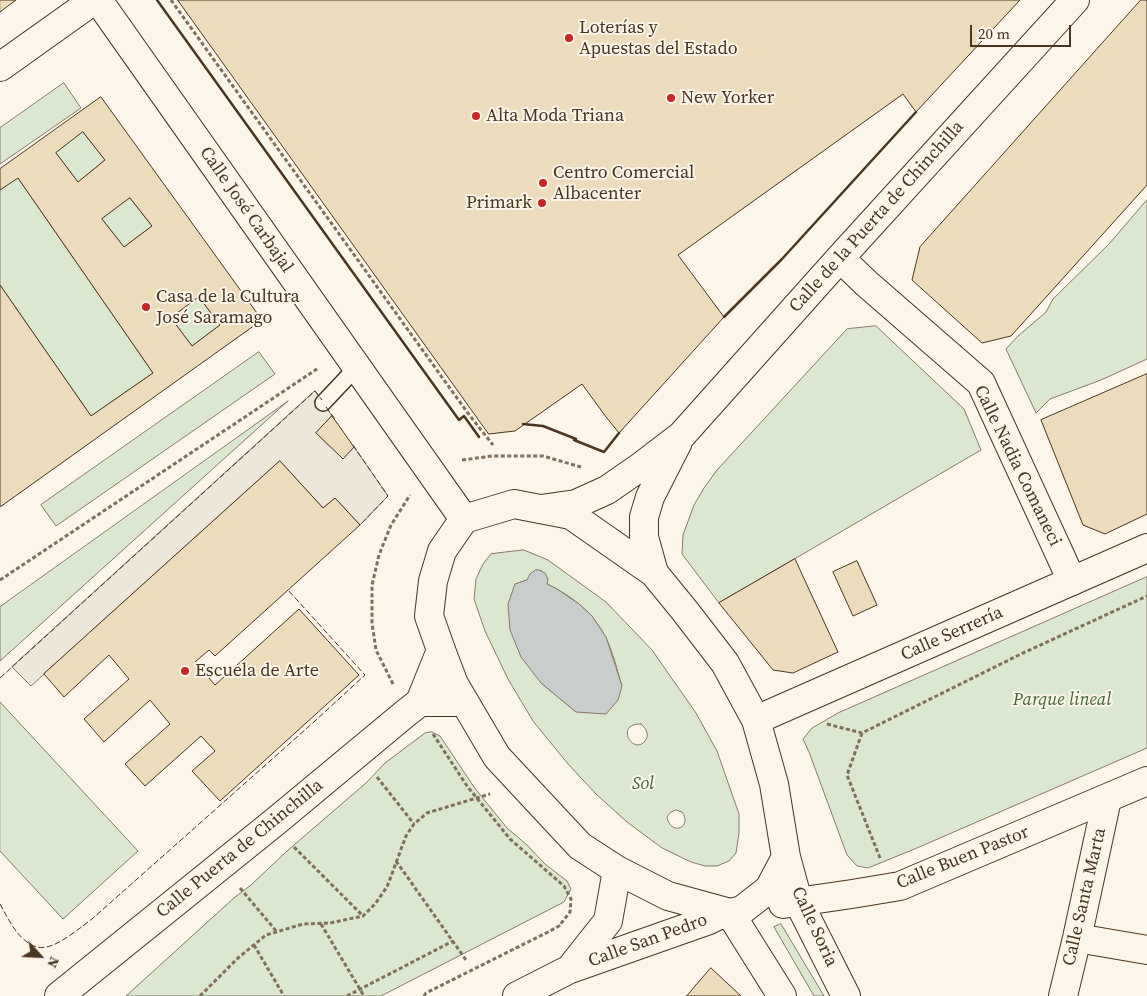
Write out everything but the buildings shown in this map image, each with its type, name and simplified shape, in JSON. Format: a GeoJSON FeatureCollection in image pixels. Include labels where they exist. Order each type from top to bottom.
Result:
{"type":"FeatureCollection","features":[{"type":"Feature","properties":{"kind":"street"},"geometry":{"type":"LineString","coordinates":[[0,67],[94,0]]}},
{"type":"Feature","properties":{"kind":"street","name":"Calle José Carbajal"},"geometry":{"type":"LineString","coordinates":[[98,0],[464,519]]}},
{"type":"Feature","properties":{"kind":"street","name":"Calle de la Puerta de Chinchilla"},"geometry":{"type":"LineString","coordinates":[[539,509],[576,504],[607,490],[644,465],[680,436],[1075,0]]}},
{"type":"Feature","properties":{"kind":"street","name":"Calle Nadia Comaneci"},"geometry":{"type":"LineString","coordinates":[[840,258],[981,384],[1072,581]]}},
{"type":"Feature","properties":{"kind":"street","name":"Calle de la Puerta de Chinchilla"},"geometry":{"type":"LineString","coordinates":[[654,573],[644,536],[644,517],[650,497],[680,436]]}},
{"type":"Feature","properties":{"kind":"street"},"geometry":{"type":"LineString","coordinates":[[654,573],[571,515],[514,504],[464,519],[442,551],[433,581],[429,616],[454,684],[497,758],[580,846],[617,870],[668,896],[732,911],[769,889],[786,857]]}},
{"type":"Feature","properties":{"kind":"street","name":"Calle Serrería"},"geometry":{"type":"LineString","coordinates":[[756,720],[1147,548]]}},
{"type":"Feature","properties":{"kind":"street","name":"Calle Soria"},"geometry":{"type":"LineString","coordinates":[[654,573],[725,663],[756,720],[774,784],[786,857],[798,901],[846,996]]}},
{"type":"Feature","properties":{"kind":"street"},"geometry":{"type":"LineString","coordinates":[[441,650],[420,702],[464,702]]}},
{"type":"Feature","properties":{"kind":"street","name":"Calle Puerta de Chinchilla"},"geometry":{"type":"LineString","coordinates":[[59,996],[420,702]]}},
{"type":"Feature","properties":{"kind":"street","name":"Calle Buen Pastor"},"geometry":{"type":"LineString","coordinates":[[732,911],[900,886],[1147,781]]}},
{"type":"Feature","properties":{"kind":"street","name":"Calle Santa Marta"},"geometry":{"type":"LineString","coordinates":[[1063,996],[1107,799]]}},
{"type":"Feature","properties":{"kind":"street","name":"Calle San Pedro"},"geometry":{"type":"LineString","coordinates":[[570,969],[608,921],[617,870]]}},
{"type":"Feature","properties":{"kind":"street"},"geometry":{"type":"LineString","coordinates":[[732,911],[782,996]]}},
{"type":"Feature","properties":{"kind":"street","name":"Calle San Pedro"},"geometry":{"type":"LineString","coordinates":[[517,996],[570,969],[732,911]]}},
{"type":"Feature","properties":{"kind":"street"},"geometry":{"type":"LineString","coordinates":[[1077,938],[1147,950]]}},
{"type":"Feature","properties":{"kind":"lane"},"geometry":{"type":"LineString","coordinates":[[323,403],[357,367]]}},
{"type":"Feature","properties":{"kind":"path"},"geometry":{"type":"LineString","coordinates":[[171,0],[467,412],[493,445]]}},
{"type":"Feature","properties":{"kind":"path"},"geometry":{"type":"LineString","coordinates":[[0,580],[317,369]]}},
{"type":"Feature","properties":{"kind":"path"},"geometry":{"type":"LineString","coordinates":[[809,697],[826,724],[862,732],[1021,654],[1147,596]]}},
{"type":"Feature","properties":{"kind":"path"},"geometry":{"type":"LineString","coordinates":[[862,732],[847,775],[880,858]]}},
{"type":"Feature","properties":{"kind":"path"},"geometry":{"type":"LineString","coordinates":[[372,771],[414,824]]}},
{"type":"Feature","properties":{"kind":"path"},"geometry":{"type":"LineString","coordinates":[[200,996],[238,958],[266,935],[303,924],[330,923],[362,916],[376,904],[386,887],[406,836],[414,824],[427,813],[491,794]]}},
{"type":"Feature","properties":{"kind":"path"},"geometry":{"type":"LineString","coordinates":[[290,843],[362,916]]}},
{"type":"Feature","properties":{"kind":"path"},"geometry":{"type":"LineString","coordinates":[[396,861],[466,960]]}},
{"type":"Feature","properties":{"kind":"path"},"geometry":{"type":"LineString","coordinates":[[240,888],[277,932]]}},
{"type":"Feature","properties":{"kind":"path"},"geometry":{"type":"LineString","coordinates":[[321,924],[364,996]]}},
{"type":"Feature","properties":{"kind":"path"},"geometry":{"type":"LineString","coordinates":[[347,996],[452,941]]}},
{"type":"Feature","properties":{"kind":"path"},"geometry":{"type":"LineString","coordinates":[[254,945],[284,996]]}},
{"type":"Feature","properties":{"kind":"green space"},"geometry":{"type":"Polygon","coordinates":[[[64,83],[81,108],[0,164],[0,128],[64,83]]]}},
{"type":"Feature","properties":{"kind":"green space"},"geometry":{"type":"Polygon","coordinates":[[[83,132],[105,160],[78,182],[56,153],[83,132]]]}},
{"type":"Feature","properties":{"kind":"green space"},"geometry":{"type":"Polygon","coordinates":[[[18,178],[153,373],[91,416],[0,285],[0,190],[18,178]]]}},
{"type":"Feature","properties":{"kind":"green space"},"geometry":{"type":"Polygon","coordinates":[[[130,198],[152,226],[124,247],[102,219],[130,198]]]}},
{"type":"Feature","properties":{"kind":"green space"},"geometry":{"type":"Polygon","coordinates":[[[1147,200],[1147,359],[1101,380],[1050,399],[1036,413],[1006,349],[1046,312],[1053,299],[1109,244],[1147,200]]]}},
{"type":"Feature","properties":{"kind":"green space"},"geometry":{"type":"Polygon","coordinates":[[[199,297],[220,325],[192,346],[171,318],[199,297]]]}},
{"type":"Feature","properties":{"kind":"green space"},"geometry":{"type":"Polygon","coordinates":[[[876,326],[964,409],[981,450],[719,603],[682,554],[683,535],[694,505],[717,470],[847,329],[876,326]]]}},
{"type":"Feature","properties":{"kind":"green space"},"geometry":{"type":"Polygon","coordinates":[[[259,352],[275,374],[56,526],[41,505],[259,352]]]}},
{"type":"Feature","properties":{"kind":"green space"},"geometry":{"type":"Polygon","coordinates":[[[288,401],[0,661],[0,607],[288,401]]]}},
{"type":"Feature","properties":{"kind":"green space","name":"Sol"},"geometry":{"type":"Polygon","coordinates":[[[524,550],[548,560],[606,602],[652,650],[696,713],[717,751],[739,814],[736,853],[729,861],[717,866],[705,866],[691,862],[662,848],[627,822],[597,795],[568,764],[533,721],[508,679],[485,631],[474,599],[476,579],[483,564],[491,554],[524,550]],[[536,570],[527,580],[515,584],[541,683],[576,712],[622,686],[613,655],[601,629],[581,606],[573,599],[547,584],[542,571],[536,570]],[[641,724],[633,725],[627,733],[628,738],[636,745],[640,745],[645,741],[647,732],[641,724]],[[676,810],[667,817],[669,823],[673,827],[680,828],[685,822],[682,812],[676,810]]]}},
{"type":"Feature","properties":{"kind":"green space","name":"Parque lineal"},"geometry":{"type":"Polygon","coordinates":[[[1147,577],[1147,748],[868,868],[857,866],[847,855],[803,739],[812,728],[838,713],[1147,577]]]}},
{"type":"Feature","properties":{"kind":"green space"},"geometry":{"type":"Polygon","coordinates":[[[0,702],[138,851],[63,919],[0,851],[0,702]]]}},
{"type":"Feature","properties":{"kind":"green space"},"geometry":{"type":"Polygon","coordinates":[[[432,732],[440,736],[474,787],[507,828],[545,864],[567,881],[571,889],[564,902],[381,996],[126,996],[235,897],[366,783],[385,763],[425,733],[432,732]]]}},
{"type":"Feature","properties":{"kind":"green space"},"geometry":{"type":"Polygon","coordinates":[[[781,924],[824,996],[814,996],[774,927],[781,924]]]}},
{"type":"Feature","properties":{"kind":"shaded area"},"geometry":{"type":"Polygon","coordinates":[[[315,391],[332,416],[316,433],[343,458],[354,447],[388,496],[360,525],[335,498],[323,508],[280,461],[31,686],[12,667],[315,391]]]}},
{"type":"Feature","properties":{"kind":"shaded area"},"geometry":{"type":"Polygon","coordinates":[[[536,570],[545,573],[548,579],[547,584],[579,604],[592,616],[606,637],[622,686],[618,700],[606,714],[576,712],[541,683],[521,657],[510,630],[508,604],[515,584],[527,580],[530,574],[536,570]]]}},
{"type":"Feature","properties":{"kind":"fence"},"geometry":{"type":"LineString","coordinates":[[0,678],[315,391],[322,400]]}},
{"type":"Feature","properties":{"kind":"fence"},"geometry":{"type":"LineString","coordinates":[[326,407],[335,419]]}},
{"type":"Feature","properties":{"kind":"fence"},"geometry":{"type":"LineString","coordinates":[[353,445],[388,496],[360,525]]}},
{"type":"Feature","properties":{"kind":"fence"},"geometry":{"type":"LineString","coordinates":[[0,904],[16,931],[29,944],[42,948],[52,946],[64,939],[92,919],[365,675],[288,590]]}},
{"type":"Feature","properties":{"kind":"wall"},"geometry":{"type":"LineString","coordinates":[[157,0],[459,420],[464,416],[479,437]]}},
{"type":"Feature","properties":{"kind":"wall"},"geometry":{"type":"LineString","coordinates":[[724,317],[782,259],[916,112]]}},
{"type":"Feature","properties":{"kind":"wall"},"geometry":{"type":"LineString","coordinates":[[523,424],[543,426],[604,452],[619,433]]}},
{"type":"Feature","properties":{"kind":"place","name":"Loterías y Apuestas del Estado"},"geometry":{"type":"Point","coordinates":[569,38]}},
{"type":"Feature","properties":{"kind":"place","name":"New Yorker"},"geometry":{"type":"Point","coordinates":[671,98]}},
{"type":"Feature","properties":{"kind":"place","name":"Alta Moda Triana"},"geometry":{"type":"Point","coordinates":[476,116]}},
{"type":"Feature","properties":{"kind":"place","name":"Centro Comercial Albacenter"},"geometry":{"type":"Point","coordinates":[543,183]}},
{"type":"Feature","properties":{"kind":"place","name":"Primark"},"geometry":{"type":"Point","coordinates":[542,203]}},
{"type":"Feature","properties":{"kind":"place","name":"Casa de la Cultura José Saramago"},"geometry":{"type":"Point","coordinates":[146,307]}},
{"type":"Feature","properties":{"kind":"place","name":"Escuela de Arte"},"geometry":{"type":"Point","coordinates":[185,671]}}]}
